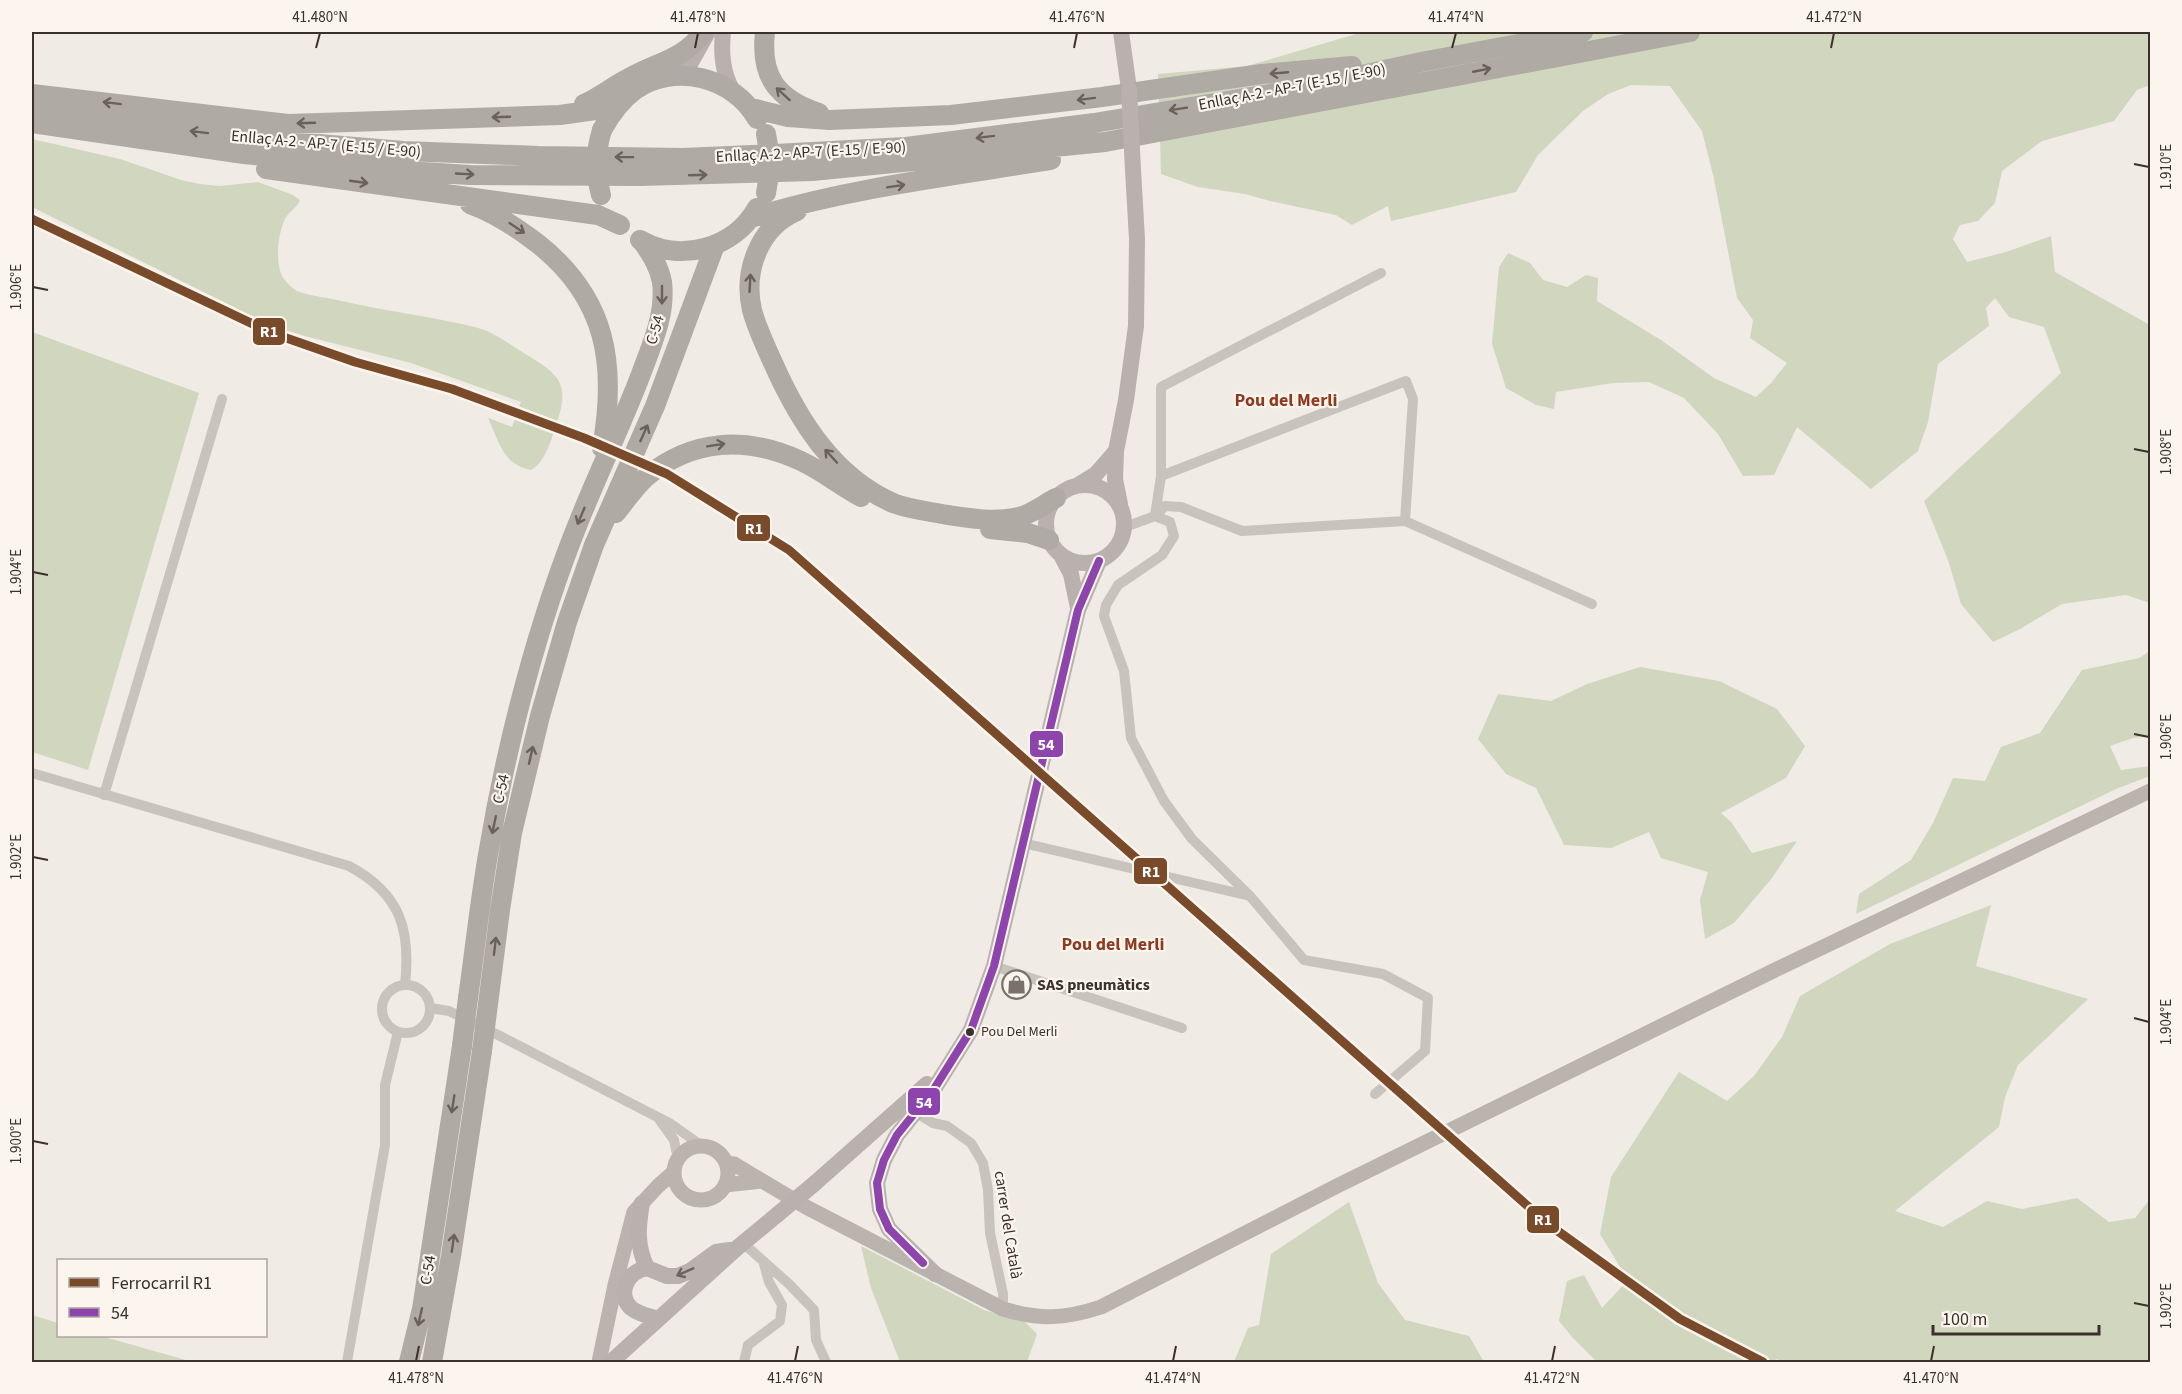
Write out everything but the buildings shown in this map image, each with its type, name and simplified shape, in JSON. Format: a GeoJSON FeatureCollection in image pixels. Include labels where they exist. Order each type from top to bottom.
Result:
{"type":"FeatureCollection","features":[{"type":"Feature","properties":{"kind":"highway"},"geometry":{"type":"LineString","coordinates":[[560,115],[596,98],[627,79],[670,61],[704,32]]}},
{"type":"Feature","properties":{"kind":"highway"},"geometry":{"type":"LineString","coordinates":[[765,32],[765,58],[768,73],[776,89],[787,99],[801,107],[820,113],[878,118]]}},
{"type":"Feature","properties":{"kind":"highway","name":"Enllaç A-2 - AP-7 (E-15 / E-90)"},"geometry":{"type":"LineString","coordinates":[[32,123],[244,154],[406,171],[470,175],[639,176],[812,171],[1105,142],[1423,71],[1583,32]]}},
{"type":"Feature","properties":{"kind":"highway","name":"Enllaç A-2 - AP-7 (E-15 / E-90)"},"geometry":{"type":"LineString","coordinates":[[32,107],[94,118],[248,138],[403,151],[683,158],[906,147],[1061,128],[1294,90],[1690,32]]}},
{"type":"Feature","properties":{"kind":"highway"},"geometry":{"type":"LineString","coordinates":[[752,108],[788,117],[830,120],[951,115],[1102,97],[1262,74],[1423,71]]}},
{"type":"Feature","properties":{"kind":"highway"},"geometry":{"type":"LineString","coordinates":[[751,218],[839,195],[1289,120],[1423,71]]}},
{"type":"Feature","properties":{"kind":"highway","name":"C-54"},"geometry":{"type":"LineString","coordinates":[[409,1362],[422,1310],[489,849],[508,754],[534,654],[553,594],[579,521],[628,408],[656,334],[661,314],[662,289],[659,271],[653,256],[642,241],[621,225],[601,195],[596,151],[602,130],[619,103],[637,89],[657,80],[679,76],[707,79],[733,91],[752,108],[766,134],[771,164],[766,193],[751,218],[735,234],[715,245],[691,252],[667,250],[642,241]]}},
{"type":"Feature","properties":{"kind":"highway"},"geometry":{"type":"LineString","coordinates":[[32,94],[288,123],[560,115],[595,110],[619,103]]}},
{"type":"Feature","properties":{"kind":"highway"},"geometry":{"type":"LineString","coordinates":[[32,134],[598,215],[621,225]]}},
{"type":"Feature","properties":{"kind":"highway"},"geometry":{"type":"LineString","coordinates":[[445,194],[495,215],[524,233],[560,264],[588,298],[603,339],[607,364],[607,425],[596,482]]}},
{"type":"Feature","properties":{"kind":"highway"},"geometry":{"type":"LineString","coordinates":[[839,195],[792,213],[776,225],[763,238],[754,256],[750,275],[751,301],[758,328],[779,376],[809,430],[840,467],[865,487],[894,503],[951,515],[1000,519],[1021,516],[1056,498]]}},
{"type":"Feature","properties":{"kind":"highway","name":"C-54"},"geometry":{"type":"LineString","coordinates":[[432,1362],[452,1256],[500,910],[515,823],[540,716],[567,622],[594,545],[655,406],[715,245]]}},
{"type":"Feature","properties":{"kind":"highway"},"geometry":{"type":"LineString","coordinates":[[594,545],[644,478],[698,448],[720,444],[739,444],[785,454],[876,504],[910,517],[952,525],[1026,533],[1055,548]]}},
{"type":"Feature","properties":{"kind":"main road"},"geometry":{"type":"LineString","coordinates":[[679,76],[690,64],[709,32]]}},
{"type":"Feature","properties":{"kind":"main road"},"geometry":{"type":"LineString","coordinates":[[723,32],[723,65],[733,91]]}},
{"type":"Feature","properties":{"kind":"main road"},"geometry":{"type":"LineString","coordinates":[[1110,32],[1125,50]]}},
{"type":"Feature","properties":{"kind":"main road"},"geometry":{"type":"LineString","coordinates":[[935,1274],[890,1228],[880,1209],[877,1183],[884,1160],[897,1135],[934,1089],[975,1023],[994,966],[1078,610],[1100,561],[1117,548],[1125,527],[1115,479],[1116,451],[1126,400],[1136,326],[1137,239],[1129,89],[1121,32]]}},
{"type":"Feature","properties":{"kind":"main road"},"geometry":{"type":"LineString","coordinates":[[1078,610],[1071,574],[1046,530],[1046,518],[1056,498],[1062,492],[1096,474],[1116,451]]}},
{"type":"Feature","properties":{"kind":"main road"},"geometry":{"type":"LineString","coordinates":[[1078,485],[1091,485],[1103,489],[1120,504]]}},
{"type":"Feature","properties":{"kind":"main road"},"geometry":{"type":"LineString","coordinates":[[1055,548],[1079,564],[1100,561]]}},
{"type":"Feature","properties":{"kind":"main road"},"geometry":{"type":"LineString","coordinates":[[726,1163],[734,1164],[806,1207],[1003,1309],[1020,1314],[1050,1317],[1071,1316],[1101,1307],[1337,1186],[1777,969],[2151,791]]}},
{"type":"Feature","properties":{"kind":"main road"},"geometry":{"type":"LineString","coordinates":[[611,1362],[949,1063]]}},
{"type":"Feature","properties":{"kind":"main road"},"geometry":{"type":"LineString","coordinates":[[702,1146],[717,1151],[726,1163],[728,1170],[725,1185],[721,1191],[706,1199],[691,1198],[678,1187],[674,1172],[680,1155],[687,1150],[702,1146]]}},
{"type":"Feature","properties":{"kind":"main road"},"geometry":{"type":"LineString","coordinates":[[599,1362],[634,1212],[674,1172]]}},
{"type":"Feature","properties":{"kind":"main road"},"geometry":{"type":"LineString","coordinates":[[725,1185],[762,1181]]}},
{"type":"Feature","properties":{"kind":"main road"},"geometry":{"type":"LineString","coordinates":[[647,1198],[684,1193]]}},
{"type":"Feature","properties":{"kind":"main road"},"geometry":{"type":"LineString","coordinates":[[647,1198],[637,1229],[638,1243],[647,1268]]}},
{"type":"Feature","properties":{"kind":"main road"},"geometry":{"type":"LineString","coordinates":[[658,1319],[639,1313],[625,1299],[624,1291],[627,1280],[634,1272],[647,1268],[667,1276],[678,1276],[690,1271],[716,1252],[740,1246]]}},
{"type":"Feature","properties":{"kind":"street"},"geometry":{"type":"LineString","coordinates":[[1155,516],[1161,476],[1161,387],[1381,273]]}},
{"type":"Feature","properties":{"kind":"street"},"geometry":{"type":"LineString","coordinates":[[1161,476],[1406,381],[1413,399],[1405,521]]}},
{"type":"Feature","properties":{"kind":"street"},"geometry":{"type":"LineString","coordinates":[[104,795],[222,399]]}},
{"type":"Feature","properties":{"kind":"street"},"geometry":{"type":"LineString","coordinates":[[1125,527],[1155,516],[1165,506],[1181,507],[1242,531],[1405,521],[1592,604]]}},
{"type":"Feature","properties":{"kind":"street"},"geometry":{"type":"LineString","coordinates":[[1155,516],[1170,522],[1174,536],[1162,555],[1118,585],[1106,605],[1104,616],[1124,671],[1131,738],[1164,801],[1192,839],[1250,896],[1304,960],[1383,974],[1428,998],[1425,1051],[1375,1094]]}},
{"type":"Feature","properties":{"kind":"street"},"geometry":{"type":"LineString","coordinates":[[32,773],[349,866],[366,875],[401,917],[406,935],[408,960],[405,985]]}},
{"type":"Feature","properties":{"kind":"street"},"geometry":{"type":"LineString","coordinates":[[1023,843],[1250,896]]}},
{"type":"Feature","properties":{"kind":"street"},"geometry":{"type":"LineString","coordinates":[[994,966],[1182,1028]]}},
{"type":"Feature","properties":{"kind":"street"},"geometry":{"type":"LineString","coordinates":[[405,985],[412,986],[425,994],[430,1008],[426,1023],[420,1028],[413,1032],[398,1032],[386,1021],[383,1006],[390,992],[405,985]]}},
{"type":"Feature","properties":{"kind":"street"},"geometry":{"type":"LineString","coordinates":[[430,1008],[449,1011],[500,1036],[671,1124],[702,1146]]}},
{"type":"Feature","properties":{"kind":"street"},"geometry":{"type":"LineString","coordinates":[[347,1362],[385,1145],[385,1085],[398,1032]]}},
{"type":"Feature","properties":{"kind":"street","name":"carrer del Català"},"geometry":{"type":"LineString","coordinates":[[915,1112],[933,1124],[946,1126],[971,1143],[983,1163],[988,1190],[990,1233],[1003,1294],[1003,1309]]}},
{"type":"Feature","properties":{"kind":"street"},"geometry":{"type":"LineString","coordinates":[[659,1119],[674,1140],[676,1150],[680,1155]]}},
{"type":"Feature","properties":{"kind":"street"},"geometry":{"type":"LineString","coordinates":[[740,1246],[789,1284],[814,1310],[816,1340],[826,1362]]}},
{"type":"Feature","properties":{"kind":"street"},"geometry":{"type":"LineString","coordinates":[[744,1362],[748,1345],[780,1322],[782,1305],[770,1282],[764,1263]]}},
{"type":"Feature","properties":{"kind":"green space"},"geometry":{"type":"Polygon","coordinates":[[[1363,32],[2150,32],[2150,85],[2137,90],[2114,121],[2042,141],[2002,171],[1995,203],[1978,221],[1960,225],[1953,239],[1967,262],[2006,252],[2051,236],[2055,272],[2150,325],[2150,603],[2126,595],[2062,604],[1993,642],[1961,604],[1948,560],[1924,501],[2061,373],[2044,327],[2009,317],[1995,298],[1986,308],[1989,326],[1938,364],[1928,422],[1918,451],[1871,489],[1797,427],[1774,475],[1743,476],[1718,434],[1684,398],[1649,382],[1613,383],[1556,392],[1554,409],[1536,405],[1506,388],[1492,344],[1499,267],[1508,253],[1530,263],[1543,280],[1567,287],[1586,275],[1598,278],[1597,301],[1661,340],[1714,378],[1756,397],[1787,363],[1750,338],[1753,320],[1737,298],[1714,179],[1702,131],[1670,86],[1631,85],[1608,94],[1583,111],[1538,155],[1516,192],[1391,221],[1388,206],[1352,225],[1336,215],[1245,194],[1198,187],[1161,174],[1158,74],[1247,66],[1363,32]]]}},
{"type":"Feature","properties":{"kind":"green space"},"geometry":{"type":"Polygon","coordinates":[[[32,139],[120,159],[181,180],[219,186],[258,182],[293,195],[300,200],[284,221],[280,234],[278,258],[284,279],[295,290],[482,329],[537,361],[553,374],[561,388],[561,407],[551,440],[541,461],[531,470],[514,463],[503,450],[488,418],[512,427],[521,402],[411,363],[272,326],[32,207],[32,139]]]}},
{"type":"Feature","properties":{"kind":"green space"},"geometry":{"type":"Polygon","coordinates":[[[32,332],[199,393],[88,770],[32,752],[32,332]]]}},
{"type":"Feature","properties":{"kind":"green space"},"geometry":{"type":"Polygon","coordinates":[[[2150,651],[2150,736],[2133,738],[2110,746],[2121,770],[2150,766],[2150,776],[2116,789],[1856,914],[1859,894],[1911,860],[1933,823],[1953,778],[1985,781],[2001,747],[2040,733],[2082,670],[2139,658],[2150,651]]]}},
{"type":"Feature","properties":{"kind":"green space"},"geometry":{"type":"Polygon","coordinates":[[[1640,667],[1719,681],[1777,709],[1805,746],[1786,778],[1721,813],[1731,822],[1752,853],[1797,841],[1772,878],[1734,923],[1705,939],[1700,900],[1708,872],[1661,858],[1649,832],[1611,848],[1564,845],[1536,788],[1506,774],[1478,739],[1498,694],[1551,701],[1587,684],[1640,667]]]}},
{"type":"Feature","properties":{"kind":"green space"},"geometry":{"type":"Polygon","coordinates":[[[1991,905],[1976,966],[2088,999],[2018,1065],[2005,1097],[1999,1127],[1895,1211],[1943,1227],[1987,1201],[2022,1209],[2077,1198],[2109,1222],[2135,1218],[2150,1199],[2150,1362],[1787,1362],[1776,1359],[1775,1362],[1597,1362],[1559,1321],[1567,1281],[1584,1275],[1602,1308],[1628,1280],[1600,1234],[1611,1177],[1679,1072],[1727,1101],[1754,1076],[1782,1037],[1800,996],[1890,944],[1991,905]]]}},
{"type":"Feature","properties":{"kind":"green space"},"geometry":{"type":"Polygon","coordinates":[[[1349,1202],[1378,1283],[1405,1320],[1469,1336],[1484,1362],[1234,1362],[1248,1328],[1259,1325],[1271,1254],[1349,1202]]]}},
{"type":"Feature","properties":{"kind":"green space"},"geometry":{"type":"Polygon","coordinates":[[[861,1246],[984,1310],[1025,1322],[1037,1334],[1027,1362],[900,1362],[871,1288],[861,1246]]]}},
{"type":"Feature","properties":{"kind":"green space"},"geometry":{"type":"Polygon","coordinates":[[[32,1315],[57,1323],[57,1337],[105,1337],[193,1362],[32,1362],[32,1315]]]}},
{"type":"Feature","properties":{"kind":"rail line","name":"R1"},"geometry":{"type":"LineString","coordinates":[[32,219],[272,333],[355,362],[452,389],[584,438],[667,474],[789,550],[1548,1224],[1680,1319],[1763,1362]]}},
{"type":"Feature","properties":{"kind":"transit line","name":"54"},"geometry":{"type":"LineString","coordinates":[[923,1263],[889,1229],[880,1209],[877,1183],[884,1160],[897,1135],[934,1089],[971,1030],[994,966],[1078,610],[1099,561]]}},
{"type":"Feature","properties":{"kind":"place","name":"SAS pneumàtics"},"geometry":{"type":"Point","coordinates":[1016,985]}},
{"type":"Feature","properties":{"kind":"place","name":"Pou Del Merli"},"geometry":{"type":"Point","coordinates":[970,1032]}},
{"type":"Feature","properties":{"kind":"district","name":"Pou del Merli"},"geometry":{"type":"Point","coordinates":[1286,400]}},
{"type":"Feature","properties":{"kind":"district","name":"Pou del Merli"},"geometry":{"type":"Point","coordinates":[1113,944]}}]}
